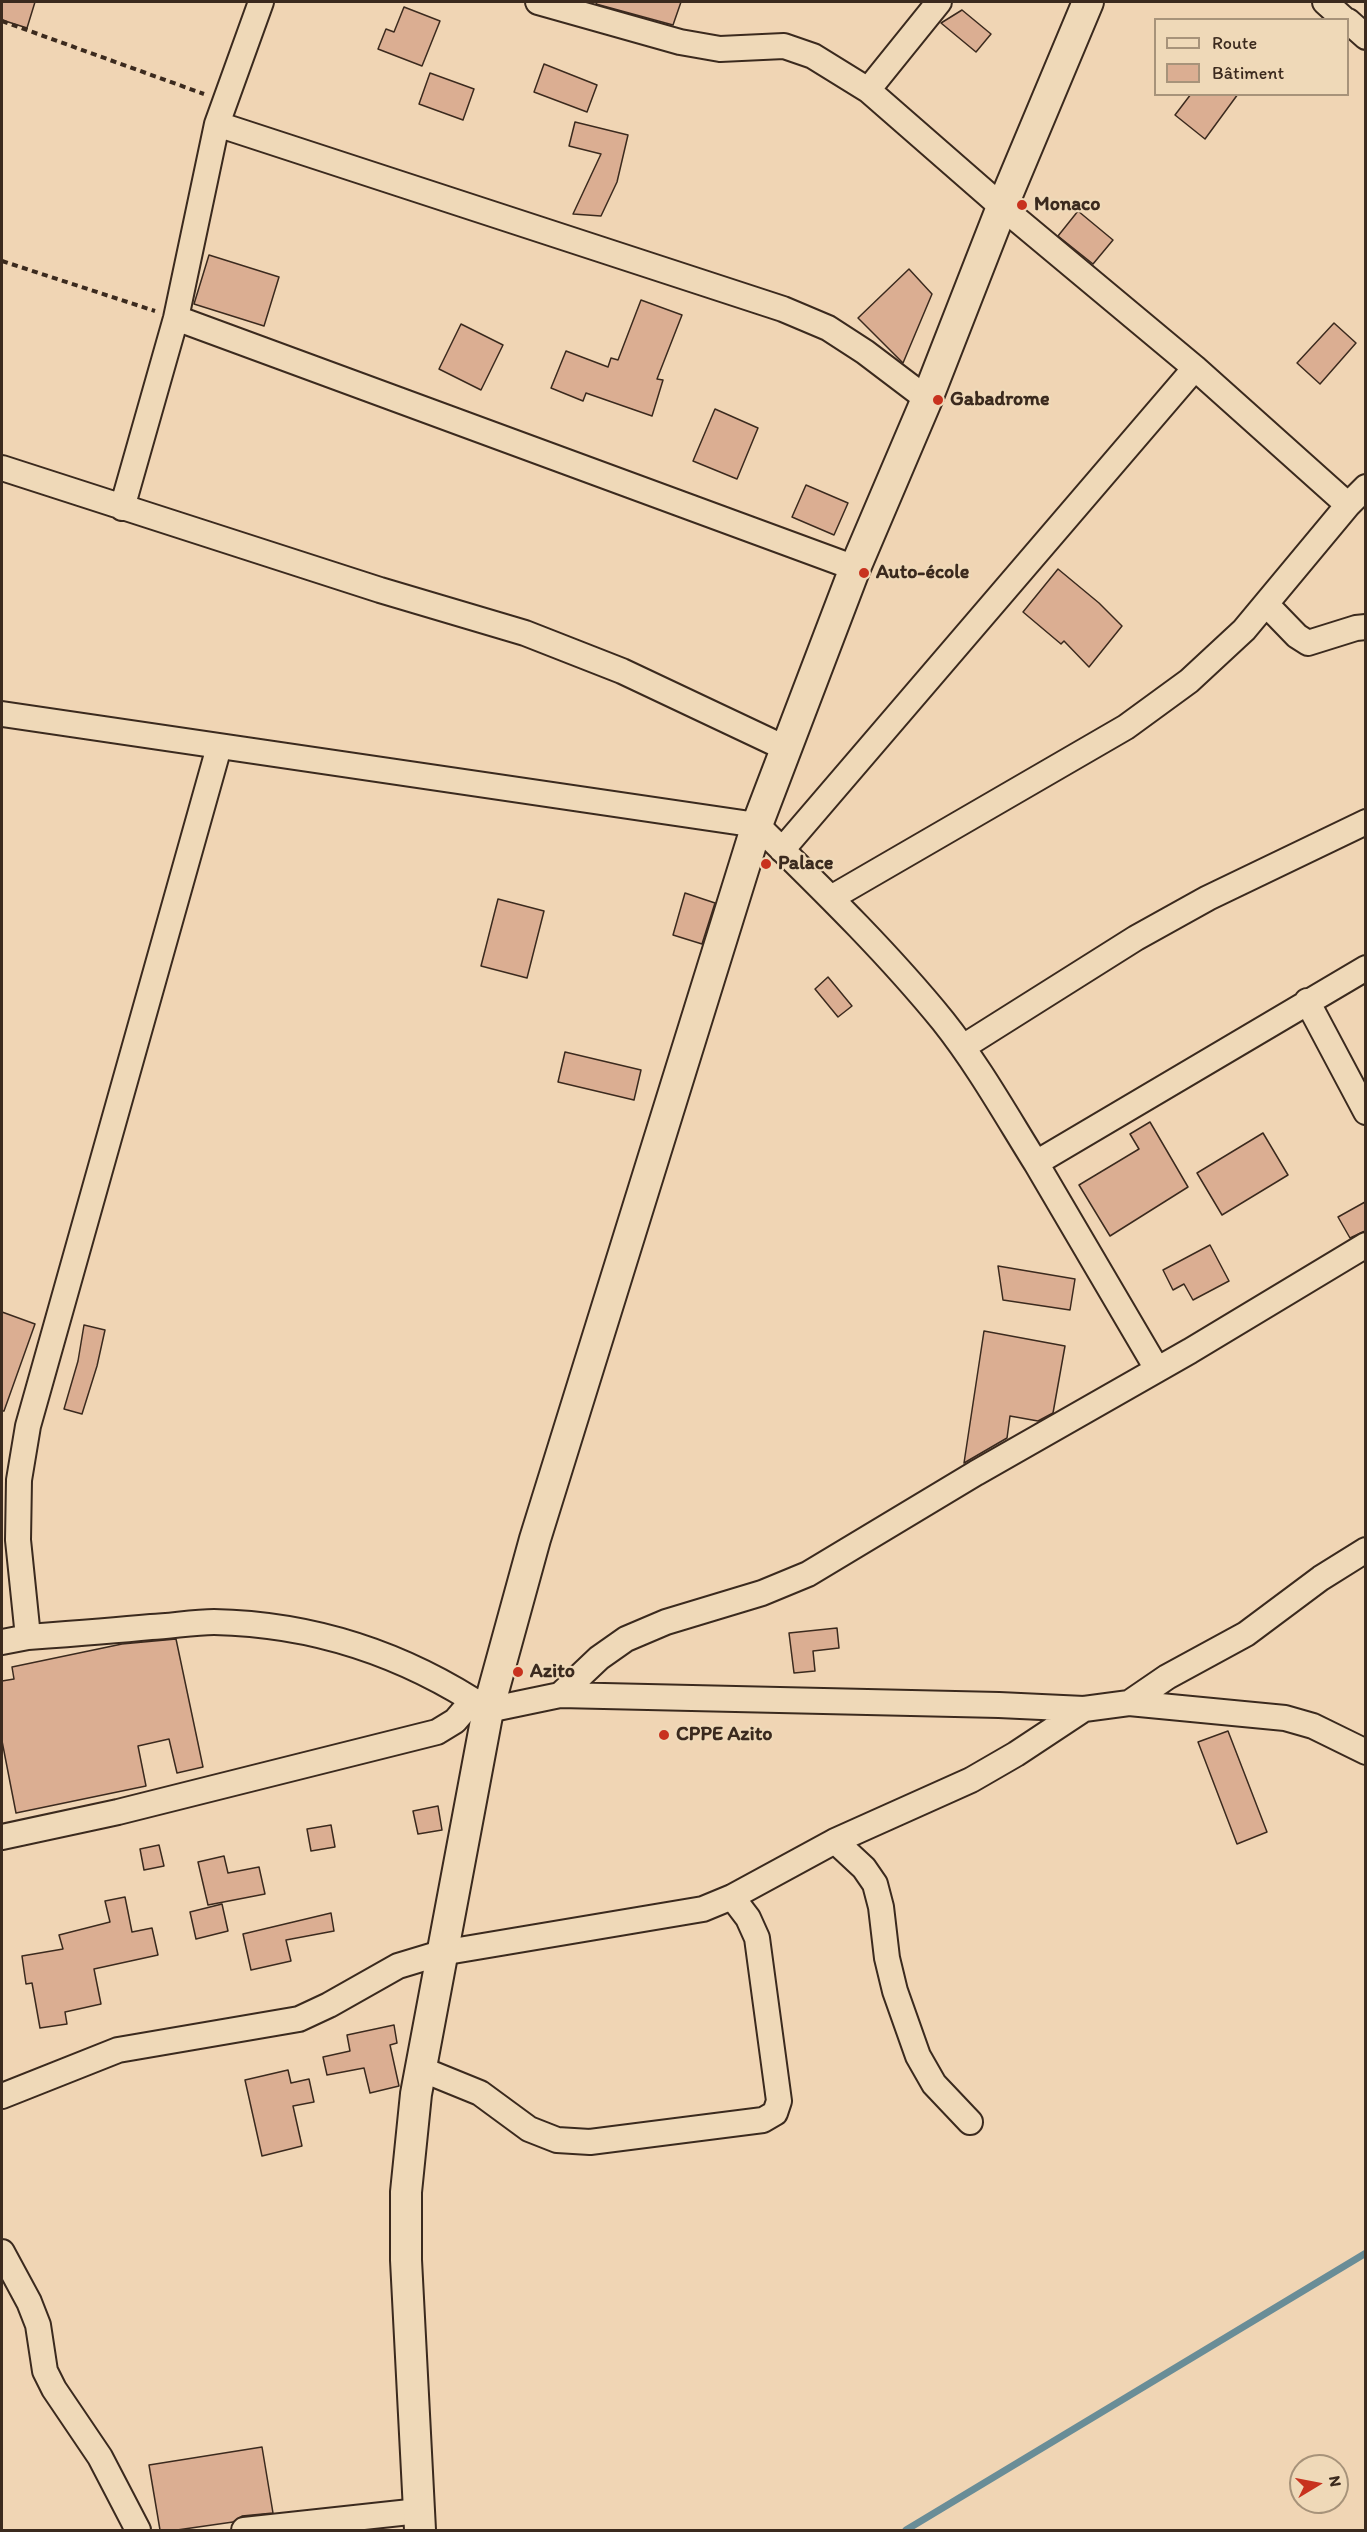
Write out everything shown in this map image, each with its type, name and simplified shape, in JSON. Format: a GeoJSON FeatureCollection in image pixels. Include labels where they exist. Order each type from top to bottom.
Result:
{"type":"FeatureCollection","features":[{"type":"Feature","properties":{"kind":"street"},"geometry":{"type":"LineString","coordinates":[[122,508],[176,318],[217,124],[261,2]]}},
{"type":"Feature","properties":{"kind":"street"},"geometry":{"type":"LineString","coordinates":[[538,2],[680,42],[720,49],[784,46],[813,56],[868,90],[1002,207],[1195,368],[1348,505]]}},
{"type":"Feature","properties":{"kind":"street"},"geometry":{"type":"LineString","coordinates":[[868,90],[939,2]]}},
{"type":"Feature","properties":{"kind":"street"},"geometry":{"type":"LineString","coordinates":[[244,2530],[420,2521],[405,2227],[410,2143],[480,1705],[538,1528],[757,825],[855,568],[927,399],[1002,207],[1089,2]]}},
{"type":"Feature","properties":{"kind":"street"},"geometry":{"type":"LineString","coordinates":[[1325,2],[1344,18]]}},
{"type":"Feature","properties":{"kind":"street"},"geometry":{"type":"LineString","coordinates":[[1349,23],[1365,37]]}},
{"type":"Feature","properties":{"kind":"street"},"geometry":{"type":"LineString","coordinates":[[217,124],[783,309],[828,328],[865,352],[927,399]]}},
{"type":"Feature","properties":{"kind":"street"},"geometry":{"type":"LineString","coordinates":[[176,318],[855,568]]}},
{"type":"Feature","properties":{"kind":"street"},"geometry":{"type":"LineString","coordinates":[[782,850],[1195,368]]}},
{"type":"Feature","properties":{"kind":"street"},"geometry":{"type":"LineString","coordinates":[[2,468],[122,508],[525,633],[622,671],[785,748]]}},
{"type":"Feature","properties":{"kind":"street"},"geometry":{"type":"LineString","coordinates":[[831,898],[1125,727],[1189,681],[1244,630],[1365,487]]}},
{"type":"Feature","properties":{"kind":"street"},"geometry":{"type":"LineString","coordinates":[[1266,604],[1297,636],[1308,643],[1365,627]]}},
{"type":"Feature","properties":{"kind":"street"},"geometry":{"type":"LineString","coordinates":[[2,714],[757,825],[831,898],[942,1020],[963,1047],[1036,1163],[1157,1369]]}},
{"type":"Feature","properties":{"kind":"street"},"geometry":{"type":"LineString","coordinates":[[28,1638],[18,1540],[19,1480],[28,1426],[219,747]]}},
{"type":"Feature","properties":{"kind":"street"},"geometry":{"type":"LineString","coordinates":[[963,1047],[1136,938],[1208,898],[1365,822]]}},
{"type":"Feature","properties":{"kind":"street"},"geometry":{"type":"LineString","coordinates":[[1036,1163],[1365,968]]}},
{"type":"Feature","properties":{"kind":"street"},"geometry":{"type":"LineString","coordinates":[[1307,1001],[1365,1112]]}},
{"type":"Feature","properties":{"kind":"street"},"geometry":{"type":"LineString","coordinates":[[560,1695],[598,1658],[626,1639],[666,1622],[762,1593],[808,1574],[1365,1245]]}},
{"type":"Feature","properties":{"kind":"street"},"geometry":{"type":"LineString","coordinates":[[1129,1703],[1167,1677],[1246,1634],[1321,1578],[1365,1550]]}},
{"type":"Feature","properties":{"kind":"street"},"geometry":{"type":"LineString","coordinates":[[2,1642],[213,1622],[284,1628],[350,1643],[403,1661],[480,1705]]}},
{"type":"Feature","properties":{"kind":"street"},"geometry":{"type":"LineString","coordinates":[[2,1837],[118,1812],[437,1732],[480,1705],[560,1695],[1084,1709],[1129,1703],[1285,1718],[1313,1726],[1365,1752]]}},
{"type":"Feature","properties":{"kind":"street"},"geometry":{"type":"LineString","coordinates":[[2,2096],[118,2050],[299,2019],[329,2006],[398,1966],[441,1953],[703,1909],[732,1897],[835,1840],[971,1780],[1016,1754],[1084,1709]]}},
{"type":"Feature","properties":{"kind":"street"},"geometry":{"type":"LineString","coordinates":[[835,1840],[864,1868],[875,1884],[881,1907],[886,1958],[918,2056],[934,2084],[970,2122]]}},
{"type":"Feature","properties":{"kind":"street"},"geometry":{"type":"LineString","coordinates":[[421,2069],[480,2093],[529,2129],[557,2140],[590,2142],[762,2120],[775,2113],[779,2101],[757,1938],[748,1918],[732,1897]]}},
{"type":"Feature","properties":{"kind":"street"},"geometry":{"type":"LineString","coordinates":[[2,2252],[29,2302],[38,2325],[45,2371],[54,2389],[100,2457],[138,2530]]}},
{"type":"Feature","properties":{"kind":"path"},"geometry":{"type":"LineString","coordinates":[[2,21],[226,101]]}},
{"type":"Feature","properties":{"kind":"path"},"geometry":{"type":"LineString","coordinates":[[2,261],[176,318]]}},
{"type":"Feature","properties":{"kind":"building"},"geometry":{"type":"Polygon","coordinates":[[[2,2],[35,2],[27,28],[2,20],[2,2]]]}},
{"type":"Feature","properties":{"kind":"building"},"geometry":{"type":"Polygon","coordinates":[[[597,2],[681,2],[673,25],[596,4],[597,2]]]}},
{"type":"Feature","properties":{"kind":"building"},"geometry":{"type":"Polygon","coordinates":[[[404,7],[440,21],[422,66],[378,49],[386,29],[394,32],[404,7]]]}},
{"type":"Feature","properties":{"kind":"building"},"geometry":{"type":"Polygon","coordinates":[[[962,10],[991,34],[976,52],[941,23],[962,10]]]}},
{"type":"Feature","properties":{"kind":"building"},"geometry":{"type":"Polygon","coordinates":[[[544,64],[597,85],[587,112],[534,92],[544,64]]]}},
{"type":"Feature","properties":{"kind":"building"},"geometry":{"type":"Polygon","coordinates":[[[430,73],[474,89],[463,120],[419,104],[430,73]]]}},
{"type":"Feature","properties":{"kind":"building"},"geometry":{"type":"Polygon","coordinates":[[[1189,96],[1237,96],[1205,139],[1175,115],[1189,96]]]}},
{"type":"Feature","properties":{"kind":"building"},"geometry":{"type":"Polygon","coordinates":[[[575,122],[628,135],[617,182],[601,216],[573,214],[601,154],[569,146],[575,122]]]}},
{"type":"Feature","properties":{"kind":"building"},"geometry":{"type":"Polygon","coordinates":[[[1078,211],[1113,240],[1093,264],[1058,236],[1078,211]]]}},
{"type":"Feature","properties":{"kind":"building"},"geometry":{"type":"Polygon","coordinates":[[[209,255],[279,277],[264,326],[194,304],[209,255]]]}},
{"type":"Feature","properties":{"kind":"building"},"geometry":{"type":"Polygon","coordinates":[[[909,269],[932,294],[903,363],[858,318],[909,269]]]}},
{"type":"Feature","properties":{"kind":"building"},"geometry":{"type":"Polygon","coordinates":[[[641,300],[682,315],[657,379],[663,380],[652,416],[586,393],[583,401],[551,388],[566,351],[608,367],[611,358],[618,360],[641,300]]]}},
{"type":"Feature","properties":{"kind":"building"},"geometry":{"type":"Polygon","coordinates":[[[1334,323],[1356,343],[1320,384],[1297,363],[1334,323]]]}},
{"type":"Feature","properties":{"kind":"building"},"geometry":{"type":"Polygon","coordinates":[[[461,324],[503,345],[481,390],[439,369],[461,324]]]}},
{"type":"Feature","properties":{"kind":"building"},"geometry":{"type":"Polygon","coordinates":[[[715,409],[758,428],[737,479],[693,461],[715,409]]]}},
{"type":"Feature","properties":{"kind":"building"},"geometry":{"type":"Polygon","coordinates":[[[806,485],[848,503],[834,535],[792,517],[806,485]]]}},
{"type":"Feature","properties":{"kind":"building"},"geometry":{"type":"Polygon","coordinates":[[[1058,569],[1099,603],[1122,626],[1089,667],[1064,641],[1061,644],[1023,612],[1058,569]]]}},
{"type":"Feature","properties":{"kind":"building"},"geometry":{"type":"Polygon","coordinates":[[[685,893],[715,903],[702,944],[673,935],[685,893]]]}},
{"type":"Feature","properties":{"kind":"building"},"geometry":{"type":"Polygon","coordinates":[[[498,899],[544,911],[527,978],[481,966],[498,899]]]}},
{"type":"Feature","properties":{"kind":"building"},"geometry":{"type":"Polygon","coordinates":[[[828,977],[852,1006],[838,1017],[815,989],[828,977]]]}},
{"type":"Feature","properties":{"kind":"building"},"geometry":{"type":"Polygon","coordinates":[[[565,1052],[641,1070],[634,1100],[558,1082],[565,1052]]]}},
{"type":"Feature","properties":{"kind":"building"},"geometry":{"type":"Polygon","coordinates":[[[1150,1122],[1188,1187],[1110,1236],[1079,1185],[1139,1149],[1130,1134],[1150,1122]]]}},
{"type":"Feature","properties":{"kind":"building"},"geometry":{"type":"Polygon","coordinates":[[[1263,1133],[1288,1175],[1222,1215],[1197,1173],[1263,1133]]]}},
{"type":"Feature","properties":{"kind":"building"},"geometry":{"type":"Polygon","coordinates":[[[1365,1202],[1365,1231],[1350,1238],[1338,1217],[1365,1202]]]}},
{"type":"Feature","properties":{"kind":"building"},"geometry":{"type":"Polygon","coordinates":[[[1210,1245],[1229,1281],[1193,1300],[1184,1284],[1173,1290],[1163,1270],[1210,1245]]]}},
{"type":"Feature","properties":{"kind":"building"},"geometry":{"type":"Polygon","coordinates":[[[998,1266],[1075,1279],[1070,1310],[1003,1300],[998,1266]]]}},
{"type":"Feature","properties":{"kind":"building"},"geometry":{"type":"Polygon","coordinates":[[[2,1312],[35,1324],[4,1411],[2,1411],[2,1312]]]}},
{"type":"Feature","properties":{"kind":"building"},"geometry":{"type":"Polygon","coordinates":[[[84,1325],[105,1330],[82,1414],[64,1409],[78,1361],[84,1325]]]}},
{"type":"Feature","properties":{"kind":"building"},"geometry":{"type":"Polygon","coordinates":[[[984,1331],[1065,1346],[1053,1413],[1038,1421],[1010,1416],[1007,1438],[964,1463],[984,1331]]]}},
{"type":"Feature","properties":{"kind":"building"},"geometry":{"type":"Polygon","coordinates":[[[837,1628],[839,1648],[813,1651],[815,1671],[794,1673],[789,1633],[837,1628]]]}},
{"type":"Feature","properties":{"kind":"building"},"geometry":{"type":"Polygon","coordinates":[[[176,1639],[203,1767],[177,1773],[169,1739],[138,1746],[146,1786],[16,1813],[2,1741],[2,1681],[14,1679],[12,1667],[122,1644],[176,1639]]]}},
{"type":"Feature","properties":{"kind":"building"},"geometry":{"type":"Polygon","coordinates":[[[1228,1731],[1267,1832],[1237,1844],[1198,1742],[1228,1731]]]}},
{"type":"Feature","properties":{"kind":"building"},"geometry":{"type":"Polygon","coordinates":[[[438,1806],[442,1830],[418,1834],[413,1811],[438,1806]]]}},
{"type":"Feature","properties":{"kind":"building"},"geometry":{"type":"Polygon","coordinates":[[[331,1825],[335,1847],[311,1851],[307,1829],[331,1825]]]}},
{"type":"Feature","properties":{"kind":"building"},"geometry":{"type":"Polygon","coordinates":[[[159,1845],[164,1866],[144,1870],[140,1849],[159,1845]]]}},
{"type":"Feature","properties":{"kind":"building"},"geometry":{"type":"Polygon","coordinates":[[[224,1856],[228,1873],[259,1867],[265,1894],[208,1905],[198,1862],[224,1856]]]}},
{"type":"Feature","properties":{"kind":"building"},"geometry":{"type":"Polygon","coordinates":[[[125,1897],[132,1932],[152,1928],[158,1955],[94,1969],[101,2004],[65,2012],[67,2024],[40,2028],[32,1983],[26,1984],[22,1956],[63,1949],[59,1935],[110,1922],[105,1901],[125,1897]]]}},
{"type":"Feature","properties":{"kind":"building"},"geometry":{"type":"Polygon","coordinates":[[[222,1904],[228,1931],[196,1939],[190,1912],[222,1904]]]}},
{"type":"Feature","properties":{"kind":"building"},"geometry":{"type":"Polygon","coordinates":[[[331,1913],[334,1931],[286,1940],[291,1961],[251,1970],[243,1934],[331,1913]]]}},
{"type":"Feature","properties":{"kind":"building"},"geometry":{"type":"Polygon","coordinates":[[[394,2025],[397,2043],[390,2045],[399,2086],[370,2093],[364,2068],[327,2075],[323,2057],[350,2051],[347,2035],[394,2025]]]}},
{"type":"Feature","properties":{"kind":"building"},"geometry":{"type":"Polygon","coordinates":[[[288,2070],[291,2083],[309,2079],[314,2102],[293,2106],[302,2146],[262,2156],[245,2080],[288,2070]]]}},
{"type":"Feature","properties":{"kind":"building"},"geometry":{"type":"Polygon","coordinates":[[[262,2447],[273,2513],[242,2516],[233,2522],[177,2530],[160,2530],[149,2465],[262,2447]]]}},
{"type":"Feature","properties":{"kind":"waterway"},"geometry":{"type":"LineString","coordinates":[[906,2530],[1366,2253]]}},
{"type":"Feature","properties":{"kind":"place","name":"Monaco"},"geometry":{"type":"Point","coordinates":[1022,205]}},
{"type":"Feature","properties":{"kind":"place","name":"Gabadrome"},"geometry":{"type":"Point","coordinates":[938,400]}},
{"type":"Feature","properties":{"kind":"place","name":"Auto-école"},"geometry":{"type":"Point","coordinates":[864,573]}},
{"type":"Feature","properties":{"kind":"place","name":"Palace"},"geometry":{"type":"Point","coordinates":[766,864]}},
{"type":"Feature","properties":{"kind":"place","name":"Azito"},"geometry":{"type":"Point","coordinates":[518,1672]}},
{"type":"Feature","properties":{"kind":"place","name":"CPPE Azito"},"geometry":{"type":"Point","coordinates":[664,1735]}}]}
